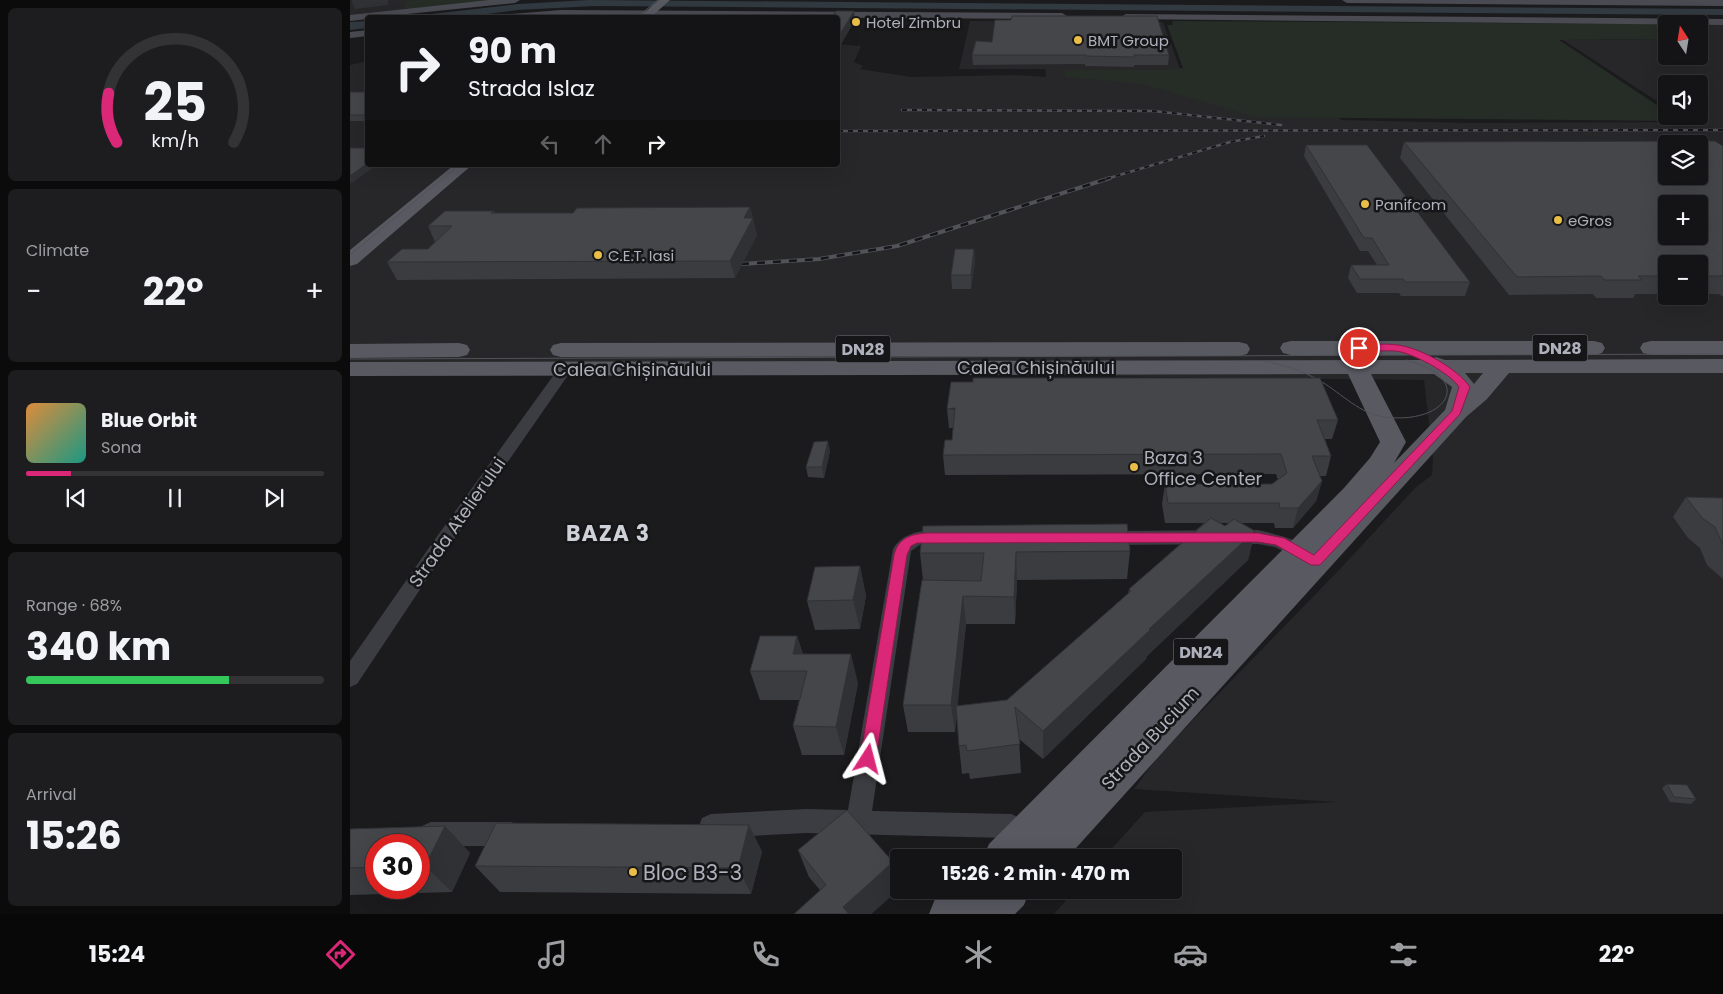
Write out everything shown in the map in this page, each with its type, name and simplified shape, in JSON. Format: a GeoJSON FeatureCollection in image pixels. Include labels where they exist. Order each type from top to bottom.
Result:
{"type":"FeatureCollection","features":[{"type":"Feature","properties":{"kind":"main road"},"geometry":{"type":"LineString","coordinates":[[378,15],[515,0]]}},
{"type":"Feature","properties":{"kind":"main road"},"geometry":{"type":"LineString","coordinates":[[645,11],[665,0]]}},
{"type":"Feature","properties":{"kind":"main road"},"geometry":{"type":"LineString","coordinates":[[1347,0],[1723,2]]}},
{"type":"Feature","properties":{"kind":"main road"},"geometry":{"type":"LineString","coordinates":[[536,15],[645,11],[1078,16]]}},
{"type":"Feature","properties":{"kind":"main road"},"geometry":{"type":"LineString","coordinates":[[350,18],[365,16]]}},
{"type":"Feature","properties":{"kind":"main road"},"geometry":{"type":"LineString","coordinates":[[1117,17],[1723,22]]}},
{"type":"Feature","properties":{"kind":"main road"},"geometry":{"type":"LineString","coordinates":[[350,36],[365,33]]}},
{"type":"Feature","properties":{"kind":"main road"},"geometry":{"type":"LineString","coordinates":[[350,246],[448,167]]}},
{"type":"Feature","properties":{"kind":"main road"},"geometry":{"type":"LineString","coordinates":[[350,260],[462,167]]}},
{"type":"Feature","properties":{"kind":"main road"},"geometry":{"type":"LineString","coordinates":[[1356,367],[1364,356],[1387,348]]}},
{"type":"Feature","properties":{"kind":"main road","name":"Strada Bucium"},"geometry":{"type":"LineString","coordinates":[[1029,849],[1307,556],[1456,412],[1464,387],[1460,381],[1441,366],[1387,348]]}},
{"type":"Feature","properties":{"kind":"main road","name":"Calea Chișinăului"},"geometry":{"type":"LineString","coordinates":[[350,351],[1723,348]]}},
{"type":"Feature","properties":{"kind":"main road","name":"Calea Chișinăului"},"geometry":{"type":"LineString","coordinates":[[350,369],[1723,366]]}},
{"type":"Feature","properties":{"kind":"main road","name":"Strada Bucium"},"geometry":{"type":"LineString","coordinates":[[1307,556],[1380,464],[1393,442],[1356,367]]}},
{"type":"Feature","properties":{"kind":"main road","name":"DN24"},"geometry":{"type":"LineString","coordinates":[[1456,412],[1478,394],[1502,367]]}},
{"type":"Feature","properties":{"kind":"main road"},"geometry":{"type":"LineString","coordinates":[[950,914],[964,899]]}},
{"type":"Feature","properties":{"kind":"main road"},"geometry":{"type":"LineString","coordinates":[[987,914],[1001,899]]}},
{"type":"Feature","properties":{"kind":"street","name":"Strada Atelierului"},"geometry":{"type":"LineString","coordinates":[[350,678],[439,547],[566,368]]}},
{"type":"Feature","properties":{"kind":"street"},"geometry":{"type":"LineString","coordinates":[[858,821],[902,549],[915,538],[957,537]]}},
{"type":"Feature","properties":{"kind":"street"},"geometry":{"type":"LineString","coordinates":[[1085,538],[1258,538],[1279,541],[1307,556]]}},
{"type":"Feature","properties":{"kind":"street"},"geometry":{"type":"LineString","coordinates":[[689,828],[806,821],[1011,826],[1026,849]]}},
{"type":"Feature","properties":{"kind":"street"},"geometry":{"type":"LineString","coordinates":[[430,834],[535,834]]}},
{"type":"Feature","properties":{"kind":"shaded area"},"geometry":{"type":"Polygon","coordinates":[[[350,0],[515,0],[385,15],[365,15],[365,17],[350,19],[350,0]]]}},
{"type":"Feature","properties":{"kind":"shaded area"},"geometry":{"type":"Polygon","coordinates":[[[419,0],[496,0],[405,9],[404,2],[419,0]]]}},
{"type":"Feature","properties":{"kind":"shaded area"},"geometry":{"type":"Polygon","coordinates":[[[970,21],[1163,22],[1180,69],[1292,69],[1341,120],[1470,123],[1658,122],[1658,125],[1708,125],[1708,75],[1658,75],[1658,102],[1563,40],[1658,39],[1658,65],[1708,65],[1708,25],[1723,25],[1723,914],[1054,914],[1067,899],[1182,899],[1182,849],[1111,849],[1145,812],[1337,802],[1134,789],[1159,755],[1341,568],[1415,488],[1432,475],[1433,459],[1424,380],[550,370],[350,374],[350,65],[365,61],[365,167],[840,167],[840,44],[861,46],[854,62],[863,66],[860,69],[911,77],[1018,75],[1046,77],[1045,69],[959,69],[970,21]]]}},
{"type":"Feature","properties":{"kind":"shaded area"},"geometry":{"type":"Polygon","coordinates":[[[1173,21],[1658,24],[1658,39],[1559,40],[1658,106],[1658,121],[1256,117],[1142,84],[1066,77],[1065,70],[1163,70],[1183,68],[1167,25],[1172,25],[1173,21]]]}},
{"type":"Feature","properties":{"kind":"building"},"geometry":{"type":"Polygon","coordinates":[[[836,11],[854,11],[840,35],[840,15],[833,15],[836,11]]]}},
{"type":"Feature","properties":{"kind":"building","name":"BMT Group"},"geometry":{"type":"Polygon","coordinates":[[[1012,16],[1157,16],[1169,55],[1134,55],[1134,57],[972,55],[976,41],[992,42],[995,20],[1011,20],[1012,16]]]}},
{"type":"Feature","properties":{"kind":"building"},"geometry":{"type":"Polygon","coordinates":[[[350,92],[365,92],[365,115],[350,115],[350,92]]]}},
{"type":"Feature","properties":{"kind":"building","name":"eGros"},"geometry":{"type":"Polygon","coordinates":[[[1658,141],[1658,185],[1708,185],[1708,141],[1715,141],[1723,146],[1723,276],[1708,276],[1708,255],[1658,255],[1658,276],[1638,276],[1642,280],[1605,280],[1601,276],[1517,277],[1404,142],[1658,141]]]}},
{"type":"Feature","properties":{"kind":"building","name":"Panifcom"},"geometry":{"type":"Polygon","coordinates":[[[1306,145],[1367,145],[1470,282],[1405,282],[1403,279],[1360,279],[1351,265],[1389,265],[1372,238],[1364,238],[1306,145]]]}},
{"type":"Feature","properties":{"kind":"building"},"geometry":{"type":"Polygon","coordinates":[[[350,148],[365,148],[365,165],[350,176],[350,148]]]}},
{"type":"Feature","properties":{"kind":"building","name":"C.E.T. Iasi"},"geometry":{"type":"Polygon","coordinates":[[[750,207],[744,218],[753,218],[730,261],[387,262],[402,249],[428,249],[452,226],[428,226],[445,211],[573,213],[577,208],[750,207]]]}},
{"type":"Feature","properties":{"kind":"building"},"geometry":{"type":"Polygon","coordinates":[[[955,249],[974,249],[971,275],[951,275],[955,249]]]}},
{"type":"Feature","properties":{"kind":"building"},"geometry":{"type":"Polygon","coordinates":[[[973,378],[1320,378],[1338,420],[1317,420],[1331,456],[1312,456],[1322,481],[1298,508],[1280,508],[1279,503],[1168,503],[1165,484],[1272,484],[1287,473],[1281,454],[943,455],[945,440],[952,440],[955,408],[947,409],[951,382],[973,382],[973,378]]]}},
{"type":"Feature","properties":{"kind":"building"},"geometry":{"type":"Polygon","coordinates":[[[828,441],[822,467],[806,467],[814,442],[828,441]]]}},
{"type":"Feature","properties":{"kind":"building"},"geometry":{"type":"Polygon","coordinates":[[[1686,497],[1723,498],[1723,545],[1715,527],[1702,518],[1686,497]]]}},
{"type":"Feature","properties":{"kind":"building"},"geometry":{"type":"Polygon","coordinates":[[[1211,518],[1225,526],[1234,519],[1255,531],[1043,731],[1015,707],[1020,744],[967,751],[966,745],[959,746],[956,706],[1007,700],[1131,591],[1129,589],[1211,518]]]}},
{"type":"Feature","properties":{"kind":"building"},"geometry":{"type":"Polygon","coordinates":[[[1127,524],[1130,551],[1016,552],[1014,597],[963,596],[951,705],[903,705],[922,580],[981,581],[984,553],[920,553],[923,526],[1127,524]]]}},
{"type":"Feature","properties":{"kind":"building"},"geometry":{"type":"Polygon","coordinates":[[[860,566],[853,600],[807,601],[815,567],[860,566]]]}},
{"type":"Feature","properties":{"kind":"building"},"geometry":{"type":"Polygon","coordinates":[[[760,636],[797,636],[793,654],[851,654],[836,727],[793,726],[807,671],[750,671],[760,636]]]}},
{"type":"Feature","properties":{"kind":"building"},"geometry":{"type":"Polygon","coordinates":[[[1667,784],[1687,785],[1696,799],[1674,797],[1667,784]]]}},
{"type":"Feature","properties":{"kind":"building"},"geometry":{"type":"Polygon","coordinates":[[[847,810],[890,859],[890,865],[843,907],[849,914],[794,914],[826,885],[798,850],[847,810]]]}},
{"type":"Feature","properties":{"kind":"building"},"geometry":{"type":"Polygon","coordinates":[[[496,823],[749,825],[738,868],[475,866],[496,823]]]}},
{"type":"Feature","properties":{"kind":"building"},"geometry":{"type":"Polygon","coordinates":[[[445,826],[430,856],[430,834],[365,834],[365,867],[350,868],[350,829],[445,826]]]}},
{"type":"Feature","properties":{"kind":"waterway"},"geometry":{"type":"LineString","coordinates":[[449,15],[518,7],[595,3],[1723,12]]}},
{"type":"Feature","properties":{"kind":"waterway"},"geometry":{"type":"LineString","coordinates":[[350,26],[365,24]]}},
{"type":"Feature","properties":{"kind":"tram line"},"geometry":{"type":"LineString","coordinates":[[640,15],[658,0]]}},
{"type":"Feature","properties":{"kind":"tram line"},"geometry":{"type":"LineString","coordinates":[[350,255],[457,167]]}},
{"type":"Feature","properties":{"kind":"tram line"},"geometry":{"type":"LineString","coordinates":[[350,359],[1723,354]]}},
{"type":"Feature","properties":{"kind":"tram line"},"geometry":{"type":"LineString","coordinates":[[1264,361],[1308,375],[1322,382],[1367,412],[1385,417],[1406,418],[1424,414],[1437,407],[1445,399],[1447,388],[1442,378],[1428,368],[1406,360]]}},
{"type":"Feature","properties":{"kind":"railway"},"geometry":{"type":"LineString","coordinates":[[902,110],[1153,111],[1281,125]]}},
{"type":"Feature","properties":{"kind":"railway"},"geometry":{"type":"LineString","coordinates":[[840,131],[1723,130]]}},
{"type":"Feature","properties":{"kind":"railway"},"geometry":{"type":"LineString","coordinates":[[1106,179],[1230,142],[1264,136]]}},
{"type":"Feature","properties":{"kind":"railway"},"geometry":{"type":"LineString","coordinates":[[741,264],[819,259],[897,246],[1110,178]]}},
{"type":"Feature","properties":{"kind":"place","name":"Hotel Zimbru"},"geometry":{"type":"Point","coordinates":[856,22]}},
{"type":"Feature","properties":{"kind":"place","name":"BMT Group"},"geometry":{"type":"Point","coordinates":[1078,40]}},
{"type":"Feature","properties":{"kind":"place","name":"Panifcom"},"geometry":{"type":"Point","coordinates":[1365,204]}},
{"type":"Feature","properties":{"kind":"place","name":"eGros"},"geometry":{"type":"Point","coordinates":[1558,220]}},
{"type":"Feature","properties":{"kind":"place","name":"C.E.T. Iasi"},"geometry":{"type":"Point","coordinates":[598,255]}},
{"type":"Feature","properties":{"kind":"place","name":"Baza 3 Office Center"},"geometry":{"type":"Point","coordinates":[1134,467]}},
{"type":"Feature","properties":{"kind":"place","name":"Bloc B3-3"},"geometry":{"type":"Point","coordinates":[633,872]}},
{"type":"Feature","properties":{"kind":"district","name":"BAZA 3"},"geometry":{"type":"Point","coordinates":[608,533]}},
{"type":"Feature","properties":{"kind":"route"},"geometry":{"type":"LineString","coordinates":[[868,759],[900,555],[907,543],[915,538],[927,537],[1258,538],[1279,541],[1316,561],[1456,412],[1464,387],[1460,381],[1441,366],[1408,351],[1397,348],[1359,348]]}}]}
